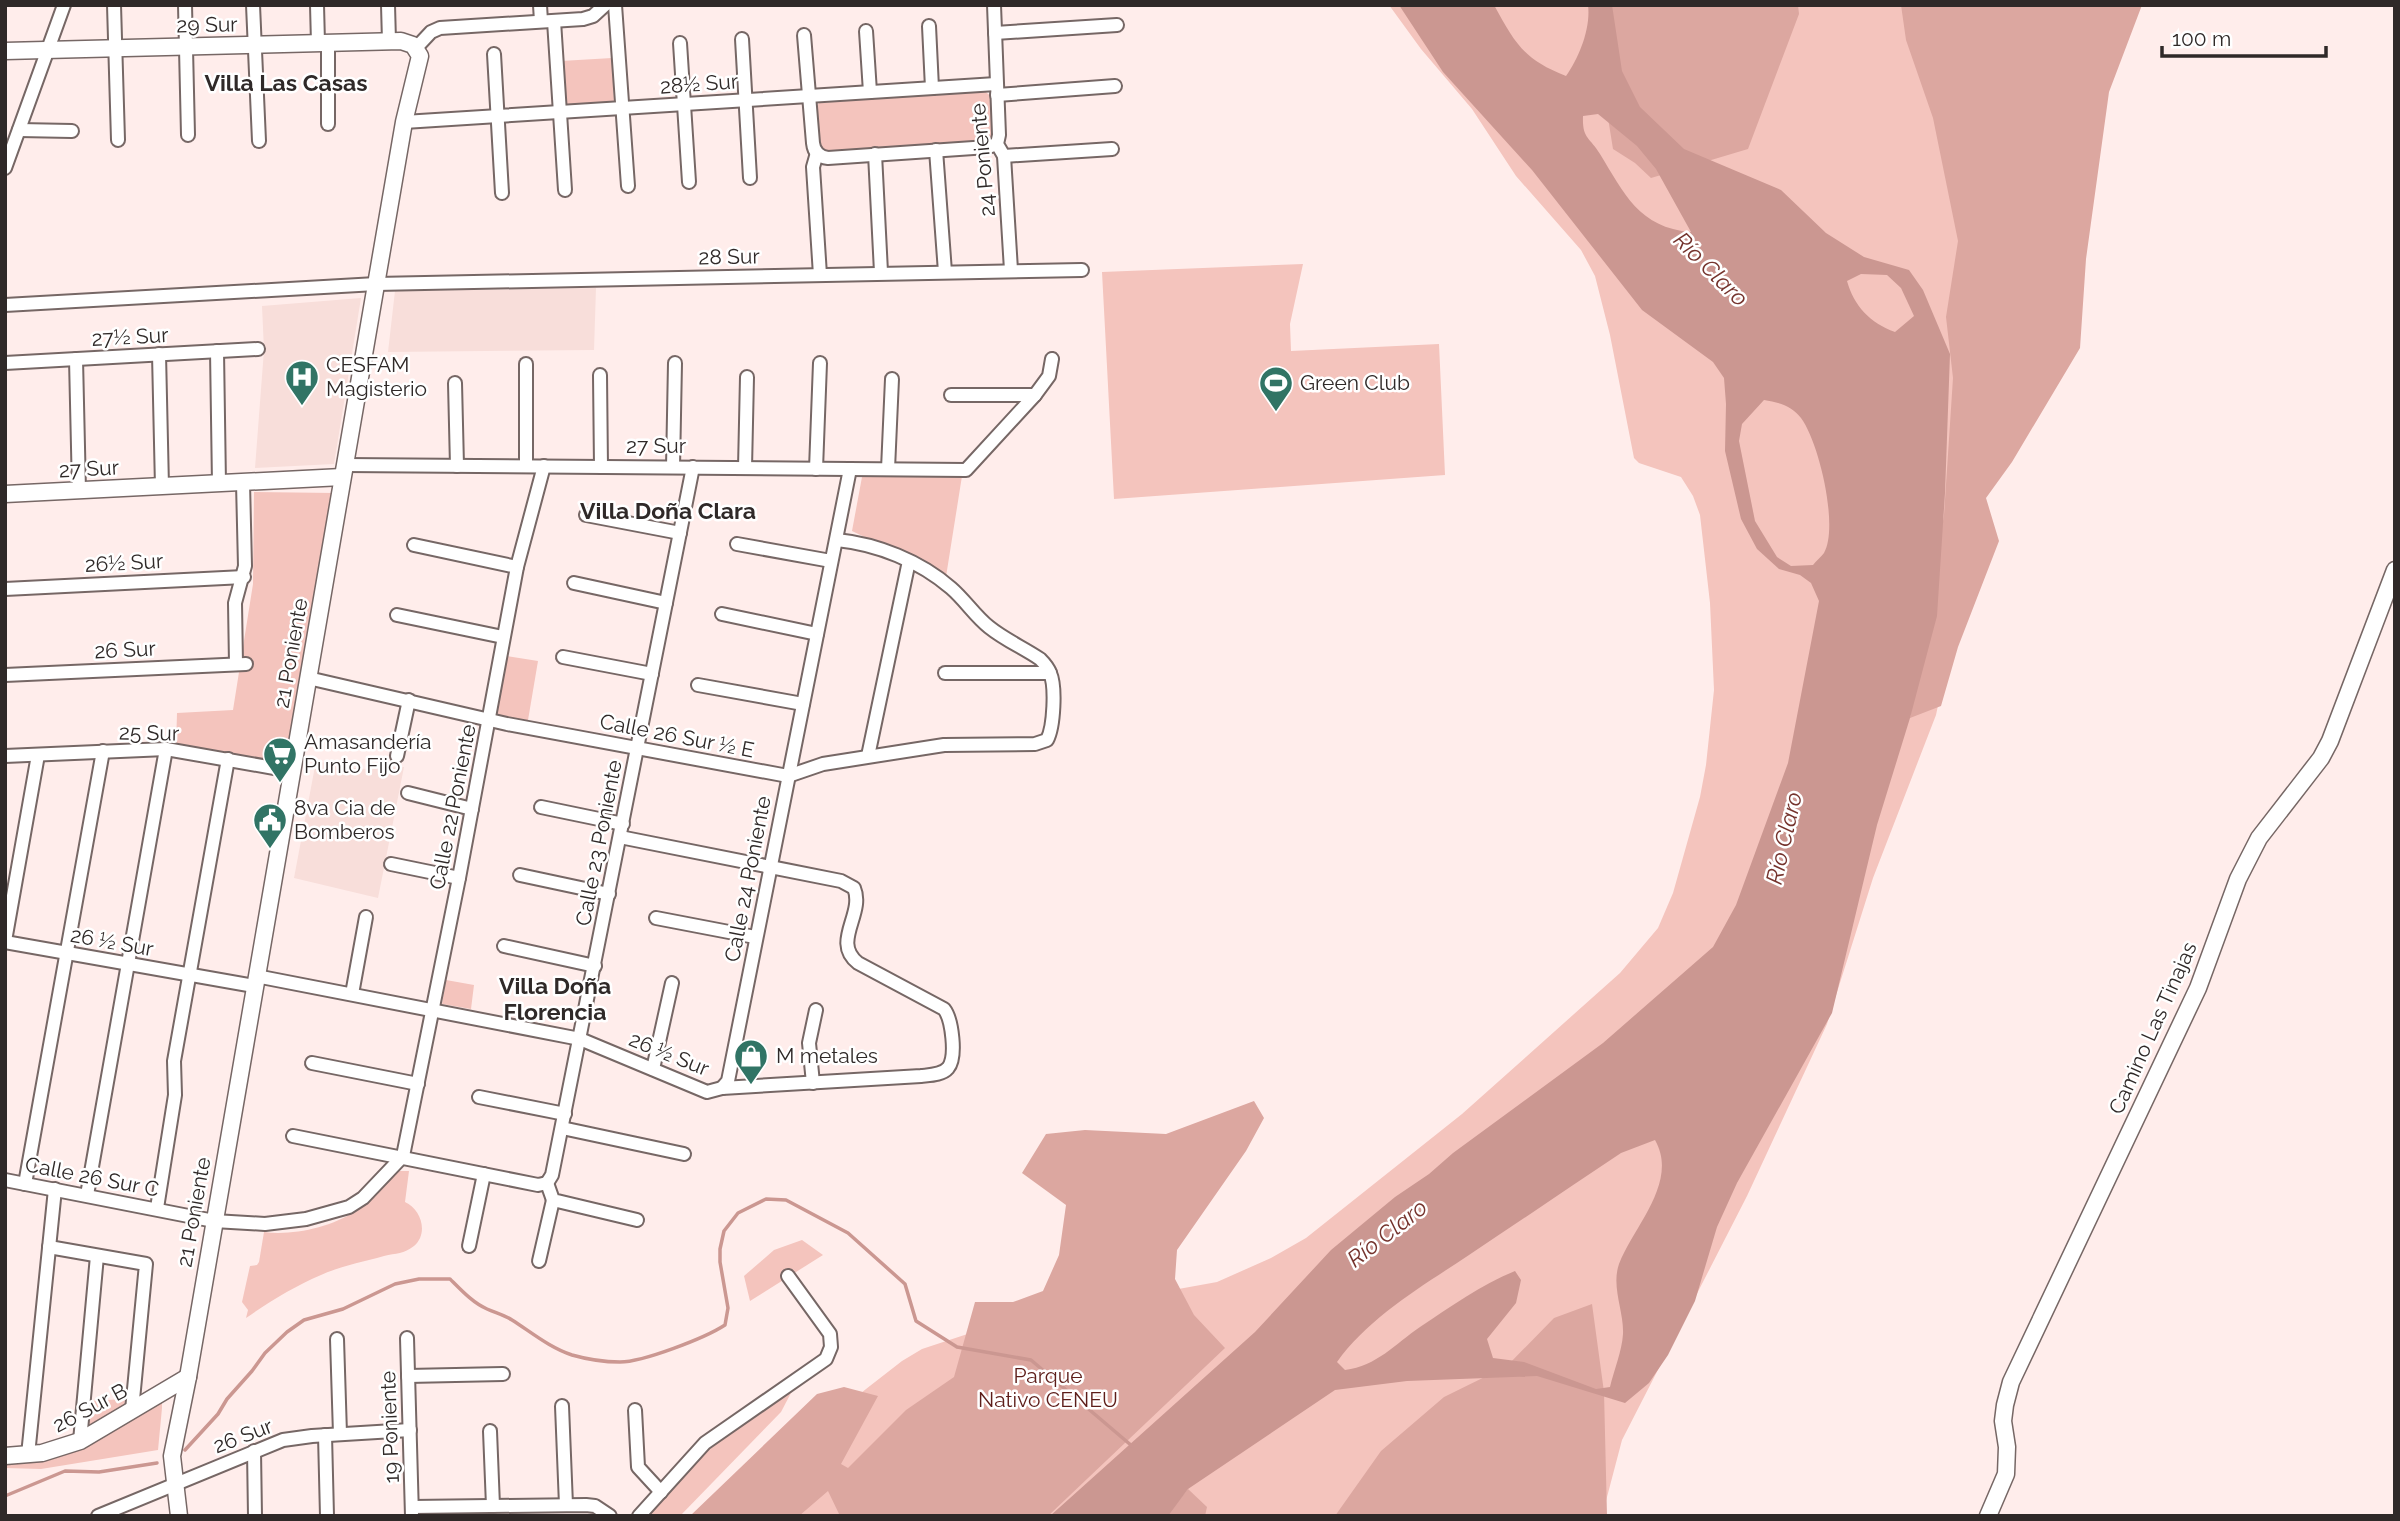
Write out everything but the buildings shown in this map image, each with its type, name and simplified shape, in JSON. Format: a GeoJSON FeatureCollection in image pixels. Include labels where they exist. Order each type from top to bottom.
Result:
{"type":"FeatureCollection","features":[{"type":"Feature","properties":{"kind":"street"},"geometry":{"type":"LineString","coordinates":[[5,168],[64,5]]}},
{"type":"Feature","properties":{"kind":"street"},"geometry":{"type":"LineString","coordinates":[[114,5],[118,140]]}},
{"type":"Feature","properties":{"kind":"street"},"geometry":{"type":"LineString","coordinates":[[185,5],[188,135]]}},
{"type":"Feature","properties":{"kind":"street"},"geometry":{"type":"LineString","coordinates":[[253,5],[259,141]]}},
{"type":"Feature","properties":{"kind":"street"},"geometry":{"type":"LineString","coordinates":[[317,5],[323,43],[328,124]]}},
{"type":"Feature","properties":{"kind":"street"},"geometry":{"type":"LineString","coordinates":[[388,5],[389,41]]}},
{"type":"Feature","properties":{"kind":"street"},"geometry":{"type":"LineString","coordinates":[[540,5],[547,21],[559,112],[565,190]]}},
{"type":"Feature","properties":{"kind":"street"},"geometry":{"type":"LineString","coordinates":[[615,5],[628,186]]}},
{"type":"Feature","properties":{"kind":"street","name":"24 Poniente"},"geometry":{"type":"LineString","coordinates":[[994,5],[999,138],[997,144],[1004,156],[1011,270]]}},
{"type":"Feature","properties":{"kind":"street"},"geometry":{"type":"LineString","coordinates":[[416,48],[431,32],[440,28],[588,18],[600,8]]}},
{"type":"Feature","properties":{"kind":"street"},"geometry":{"type":"LineString","coordinates":[[995,33],[1117,25]]}},
{"type":"Feature","properties":{"kind":"street"},"geometry":{"type":"LineString","coordinates":[[929,26],[932,88]]}},
{"type":"Feature","properties":{"kind":"street"},"geometry":{"type":"LineString","coordinates":[[866,31],[870,92]]}},
{"type":"Feature","properties":{"kind":"street"},"geometry":{"type":"LineString","coordinates":[[804,35],[813,143],[817,153],[813,167],[820,275]]}},
{"type":"Feature","properties":{"kind":"street"},"geometry":{"type":"LineString","coordinates":[[742,39],[750,178]]}},
{"type":"Feature","properties":{"kind":"street","name":"29 Sur"},"geometry":{"type":"LineString","coordinates":[[5,51],[389,41],[405,41],[416,48]]}},
{"type":"Feature","properties":{"kind":"street"},"geometry":{"type":"LineString","coordinates":[[680,43],[689,182]]}},
{"type":"Feature","properties":{"kind":"street","name":"21 Poniente"},"geometry":{"type":"LineString","coordinates":[[179,1516],[172,1456],[188,1377],[404,122],[420,60],[416,48]]}},
{"type":"Feature","properties":{"kind":"street"},"geometry":{"type":"LineString","coordinates":[[494,54],[502,193]]}},
{"type":"Feature","properties":{"kind":"street","name":"28½ Sur"},"geometry":{"type":"LineString","coordinates":[[404,122],[932,88],[1115,86]]}},
{"type":"Feature","properties":{"kind":"street"},"geometry":{"type":"LineString","coordinates":[[19,130],[72,131]]}},
{"type":"Feature","properties":{"kind":"street"},"geometry":{"type":"LineString","coordinates":[[817,153],[828,158],[988,147],[997,144]]}},
{"type":"Feature","properties":{"kind":"street"},"geometry":{"type":"LineString","coordinates":[[1004,156],[1112,149]]}},
{"type":"Feature","properties":{"kind":"street"},"geometry":{"type":"LineString","coordinates":[[936,150],[945,272]]}},
{"type":"Feature","properties":{"kind":"street"},"geometry":{"type":"LineString","coordinates":[[875,154],[881,272]]}},
{"type":"Feature","properties":{"kind":"street","name":"28 Sur"},"geometry":{"type":"LineString","coordinates":[[5,305],[376,284],[1082,270]]}},
{"type":"Feature","properties":{"kind":"street","name":"27½ Sur"},"geometry":{"type":"LineString","coordinates":[[5,363],[258,349]]}},
{"type":"Feature","properties":{"kind":"street"},"geometry":{"type":"LineString","coordinates":[[217,351],[219,484]]}},
{"type":"Feature","properties":{"kind":"street"},"geometry":{"type":"LineString","coordinates":[[159,354],[162,487]]}},
{"type":"Feature","properties":{"kind":"street"},"geometry":{"type":"LineString","coordinates":[[76,359],[79,491]]}},
{"type":"Feature","properties":{"kind":"street"},"geometry":{"type":"LineString","coordinates":[[951,395],[1035,395],[1049,376],[1052,359]]}},
{"type":"Feature","properties":{"kind":"street"},"geometry":{"type":"LineString","coordinates":[[673,467],[675,363]]}},
{"type":"Feature","properties":{"kind":"street"},"geometry":{"type":"LineString","coordinates":[[816,469],[820,363]]}},
{"type":"Feature","properties":{"kind":"street"},"geometry":{"type":"LineString","coordinates":[[526,364],[526,466]]}},
{"type":"Feature","properties":{"kind":"street"},"geometry":{"type":"LineString","coordinates":[[600,375],[601,467]]}},
{"type":"Feature","properties":{"kind":"street"},"geometry":{"type":"LineString","coordinates":[[745,468],[747,377]]}},
{"type":"Feature","properties":{"kind":"street"},"geometry":{"type":"LineString","coordinates":[[888,470],[892,379]]}},
{"type":"Feature","properties":{"kind":"street"},"geometry":{"type":"LineString","coordinates":[[455,383],[457,466]]}},
{"type":"Feature","properties":{"kind":"street","name":"27 Sur"},"geometry":{"type":"LineString","coordinates":[[5,494],[243,483],[343,471],[457,466],[967,470],[1035,395]]}},
{"type":"Feature","properties":{"kind":"street","name":"Calle 22 Poniente"},"geometry":{"type":"LineString","coordinates":[[403,1156],[459,878],[517,567],[544,466]]}},
{"type":"Feature","properties":{"kind":"street","name":"Calle 23 Poniente"},"geometry":{"type":"LineString","coordinates":[[547,1183],[552,1175],[595,966],[693,467]]}},
{"type":"Feature","properties":{"kind":"street","name":"Calle 24 Poniente"},"geometry":{"type":"LineString","coordinates":[[722,1088],[727,1081],[850,469]]}},
{"type":"Feature","properties":{"kind":"street"},"geometry":{"type":"LineString","coordinates":[[243,483],[244,577]]}},
{"type":"Feature","properties":{"kind":"street"},"geometry":{"type":"LineString","coordinates":[[586,515],[680,533]]}},
{"type":"Feature","properties":{"kind":"street"},"geometry":{"type":"LineString","coordinates":[[837,540],[876,548],[909,561],[950,587],[990,628],[1040,659],[1048,669]]}},
{"type":"Feature","properties":{"kind":"street"},"geometry":{"type":"LineString","coordinates":[[737,544],[831,561]]}},
{"type":"Feature","properties":{"kind":"street"},"geometry":{"type":"LineString","coordinates":[[414,545],[517,567]]}},
{"type":"Feature","properties":{"kind":"street"},"geometry":{"type":"LineString","coordinates":[[868,756],[909,561]]}},
{"type":"Feature","properties":{"kind":"street","name":"Camino Las Tinajas"},"geometry":{"type":"LineString","coordinates":[[1988,1516],[2006,1474],[2007,1447],[2003,1421],[2011,1382],[2198,988],[2238,878],[2259,838],[2330,741],[2395,570]]}},
{"type":"Feature","properties":{"kind":"street","name":"26½ Sur"},"geometry":{"type":"LineString","coordinates":[[5,589],[244,577]]}},
{"type":"Feature","properties":{"kind":"street","name":"26 Sur"},"geometry":{"type":"LineString","coordinates":[[5,675],[241,664],[235,603],[244,577]]}},
{"type":"Feature","properties":{"kind":"street"},"geometry":{"type":"LineString","coordinates":[[573,583],[666,603]]}},
{"type":"Feature","properties":{"kind":"street"},"geometry":{"type":"LineString","coordinates":[[722,614],[817,634]]}},
{"type":"Feature","properties":{"kind":"street"},"geometry":{"type":"LineString","coordinates":[[397,615],[503,637]]}},
{"type":"Feature","properties":{"kind":"street"},"geometry":{"type":"LineString","coordinates":[[563,657],[652,674]]}},
{"type":"Feature","properties":{"kind":"street"},"geometry":{"type":"LineString","coordinates":[[945,673],[1048,669]]}},
{"type":"Feature","properties":{"kind":"street","name":"Calle 26 Sur ½ E"},"geometry":{"type":"LineString","coordinates":[[308,678],[489,720],[788,776],[823,764],[944,745],[1041,743],[1047,740],[1052,727],[1048,669]]}},
{"type":"Feature","properties":{"kind":"street"},"geometry":{"type":"LineString","coordinates":[[698,685],[803,704]]}},
{"type":"Feature","properties":{"kind":"street"},"geometry":{"type":"LineString","coordinates":[[397,757],[409,700]]}},
{"type":"Feature","properties":{"kind":"street"},"geometry":{"type":"LineString","coordinates":[[87,1195],[166,749]]}},
{"type":"Feature","properties":{"kind":"street","name":"25 Sur"},"geometry":{"type":"LineString","coordinates":[[5,756],[166,749],[292,771]]}},
{"type":"Feature","properties":{"kind":"street"},"geometry":{"type":"LineString","coordinates":[[25,1184],[103,751]]}},
{"type":"Feature","properties":{"kind":"street"},"geometry":{"type":"LineString","coordinates":[[5,942],[38,755]]}},
{"type":"Feature","properties":{"kind":"street"},"geometry":{"type":"LineString","coordinates":[[157,1208],[176,1095],[174,1061],[228,759]]}},
{"type":"Feature","properties":{"kind":"street"},"geometry":{"type":"LineString","coordinates":[[408,793],[472,809]]}},
{"type":"Feature","properties":{"kind":"street"},"geometry":{"type":"LineString","coordinates":[[541,807],[770,869]]}},
{"type":"Feature","properties":{"kind":"street"},"geometry":{"type":"LineString","coordinates":[[391,864],[459,878]]}},
{"type":"Feature","properties":{"kind":"street","name":"26 ½ Sur"},"geometry":{"type":"LineString","coordinates":[[5,942],[189,975],[352,994],[580,1039],[707,1092],[722,1088],[921,1076],[947,1069],[950,1063],[952,1025],[950,1016],[944,1009],[851,958],[847,950],[857,900],[854,888],[841,881],[770,869]]}},
{"type":"Feature","properties":{"kind":"street"},"geometry":{"type":"LineString","coordinates":[[520,875],[609,894]]}},
{"type":"Feature","properties":{"kind":"street"},"geometry":{"type":"LineString","coordinates":[[352,994],[366,917]]}},
{"type":"Feature","properties":{"kind":"street"},"geometry":{"type":"LineString","coordinates":[[656,918],[755,937]]}},
{"type":"Feature","properties":{"kind":"street"},"geometry":{"type":"LineString","coordinates":[[505,946],[595,966]]}},
{"type":"Feature","properties":{"kind":"street"},"geometry":{"type":"LineString","coordinates":[[653,1069],[672,983]]}},
{"type":"Feature","properties":{"kind":"street"},"geometry":{"type":"LineString","coordinates":[[813,1083],[809,1044],[816,1010]]}},
{"type":"Feature","properties":{"kind":"street"},"geometry":{"type":"LineString","coordinates":[[312,1063],[418,1084]]}},
{"type":"Feature","properties":{"kind":"street"},"geometry":{"type":"LineString","coordinates":[[479,1097],[684,1154]]}},
{"type":"Feature","properties":{"kind":"street"},"geometry":{"type":"LineString","coordinates":[[293,1136],[538,1185],[547,1183],[553,1200],[539,1261]]}},
{"type":"Feature","properties":{"kind":"street","name":"Calle 26 Sur C"},"geometry":{"type":"LineString","coordinates":[[5,1180],[214,1221],[265,1224],[336,1212],[363,1198],[403,1156]]}},
{"type":"Feature","properties":{"kind":"street"},"geometry":{"type":"LineString","coordinates":[[469,1246],[484,1174]]}},
{"type":"Feature","properties":{"kind":"street"},"geometry":{"type":"LineString","coordinates":[[28,1455],[55,1189]]}},
{"type":"Feature","properties":{"kind":"street"},"geometry":{"type":"LineString","coordinates":[[553,1200],[637,1220]]}},
{"type":"Feature","properties":{"kind":"street"},"geometry":{"type":"LineString","coordinates":[[49,1247],[146,1264],[132,1410]]}},
{"type":"Feature","properties":{"kind":"street"},"geometry":{"type":"LineString","coordinates":[[80,1441],[97,1255]]}},
{"type":"Feature","properties":{"kind":"street"},"geometry":{"type":"LineString","coordinates":[[639,1516],[705,1443],[826,1359],[831,1347],[830,1334],[788,1276]]}},
{"type":"Feature","properties":{"kind":"street","name":"19 Poniente"},"geometry":{"type":"LineString","coordinates":[[407,1338],[412,1511]]}},
{"type":"Feature","properties":{"kind":"street"},"geometry":{"type":"LineString","coordinates":[[337,1339],[340,1434]]}},
{"type":"Feature","properties":{"kind":"street"},"geometry":{"type":"LineString","coordinates":[[408,1376],[503,1374]]}},
{"type":"Feature","properties":{"kind":"street","name":"26 Sur B"},"geometry":{"type":"LineString","coordinates":[[5,1456],[56,1450],[80,1441],[188,1377]]}},
{"type":"Feature","properties":{"kind":"street"},"geometry":{"type":"LineString","coordinates":[[562,1406],[566,1505]]}},
{"type":"Feature","properties":{"kind":"street"},"geometry":{"type":"LineString","coordinates":[[635,1410],[638,1467],[661,1492]]}},
{"type":"Feature","properties":{"kind":"street","name":"26 Sur"},"geometry":{"type":"LineString","coordinates":[[98,1516],[291,1438],[410,1430]]}},
{"type":"Feature","properties":{"kind":"street"},"geometry":{"type":"LineString","coordinates":[[490,1431],[493,1506]]}},
{"type":"Feature","properties":{"kind":"street"},"geometry":{"type":"LineString","coordinates":[[326,1435],[327,1516]]}},
{"type":"Feature","properties":{"kind":"street"},"geometry":{"type":"LineString","coordinates":[[254,1451],[255,1516]]}},
{"type":"Feature","properties":{"kind":"street"},"geometry":{"type":"LineString","coordinates":[[412,1511],[566,1505],[595,1506],[610,1516]]}},
{"type":"Feature","properties":{"kind":"shaded area"},"geometry":{"type":"Polygon","coordinates":[[[596,288],[594,350],[388,352],[395,291],[596,288]]]}},
{"type":"Feature","properties":{"kind":"shaded area","name":"CESFAM Magisterio"},"geometry":{"type":"Polygon","coordinates":[[[361,298],[334,464],[255,468],[264,350],[262,306],[361,298]]]}},
{"type":"Feature","properties":{"kind":"shaded area"},"geometry":{"type":"Polygon","coordinates":[[[316,761],[360,769],[404,767],[378,898],[294,878],[316,761]]]}},
{"type":"Feature","properties":{"kind":"green space"},"geometry":{"type":"Polygon","coordinates":[[[1389,5],[2034,5],[1987,470],[1936,715],[1873,878],[1827,1024],[1747,1196],[1622,1440],[1602,1516],[716,1516],[866,1389],[922,1349],[1013,1319],[1217,1282],[1271,1258],[1306,1238],[1462,1114],[1620,973],[1658,928],[1673,893],[1700,797],[1714,690],[1710,603],[1700,515],[1693,496],[1681,477],[1639,463],[1634,458],[1610,335],[1595,276],[1581,250],[1516,176],[1472,109],[1421,49],[1389,5]]]}},
{"type":"Feature","properties":{"kind":"green space"},"geometry":{"type":"Polygon","coordinates":[[[1603,5],[1798,5],[1799,14],[1748,149],[1651,178],[1635,163],[1613,149],[1608,118],[1603,5]]]}},
{"type":"Feature","properties":{"kind":"green space"},"geometry":{"type":"Polygon","coordinates":[[[1901,5],[2142,5],[2109,92],[2086,259],[2080,348],[2012,462],[1986,498],[1999,541],[1958,647],[1941,706],[1910,718],[1944,515],[1953,378],[1946,317],[1958,241],[1933,118],[1906,40],[1901,5]]]}},
{"type":"Feature","properties":{"kind":"green space"},"geometry":{"type":"Polygon","coordinates":[[[612,58],[614,103],[565,106],[561,61],[612,58]]]}},
{"type":"Feature","properties":{"kind":"green space"},"geometry":{"type":"Polygon","coordinates":[[[983,90],[992,97],[994,135],[986,143],[828,153],[817,145],[814,110],[819,103],[983,90]]]}},
{"type":"Feature","properties":{"kind":"green space","name":"Green Club"},"geometry":{"type":"Polygon","coordinates":[[[1303,264],[1290,324],[1291,351],[1439,344],[1445,475],[1114,499],[1102,272],[1303,264]]]}},
{"type":"Feature","properties":{"kind":"green space"},"geometry":{"type":"Polygon","coordinates":[[[962,476],[945,583],[902,555],[852,531],[862,477],[962,476]]]}},
{"type":"Feature","properties":{"kind":"green space"},"geometry":{"type":"Polygon","coordinates":[[[254,492],[335,493],[286,763],[176,747],[177,713],[233,710],[253,584],[254,492]]]}},
{"type":"Feature","properties":{"kind":"green space"},"geometry":{"type":"Polygon","coordinates":[[[500,655],[538,661],[527,726],[490,719],[500,655]]]}},
{"type":"Feature","properties":{"kind":"green space"},"geometry":{"type":"Polygon","coordinates":[[[446,980],[474,985],[471,1009],[442,1004],[446,980]]]}},
{"type":"Feature","properties":{"kind":"green space","name":"Parque Nativo CENEU"},"geometry":{"type":"Polygon","coordinates":[[[1254,1101],[1264,1118],[1246,1151],[1177,1250],[1175,1279],[1194,1315],[1225,1348],[1048,1516],[840,1516],[828,1491],[799,1516],[690,1516],[817,1394],[844,1387],[878,1396],[841,1464],[848,1468],[906,1410],[954,1377],[975,1302],[1013,1302],[1043,1291],[1059,1255],[1066,1205],[1022,1173],[1046,1134],[1085,1130],[1166,1134],[1254,1101]]]}},
{"type":"Feature","properties":{"kind":"green space"},"geometry":{"type":"Polygon","coordinates":[[[399,1171],[409,1171],[405,1202],[415,1210],[421,1222],[421,1235],[414,1246],[403,1252],[352,1264],[321,1275],[246,1318],[248,1310],[242,1302],[250,1266],[259,1262],[264,1232],[299,1231],[323,1226],[345,1217],[378,1193],[399,1171]]]}},
{"type":"Feature","properties":{"kind":"green space"},"geometry":{"type":"Polygon","coordinates":[[[802,1240],[823,1255],[750,1301],[744,1276],[774,1250],[802,1240]]]}},
{"type":"Feature","properties":{"kind":"green space"},"geometry":{"type":"Polygon","coordinates":[[[1592,1304],[1604,1392],[1607,1516],[1335,1516],[1381,1451],[1444,1397],[1507,1366],[1554,1318],[1592,1304]]]}},
{"type":"Feature","properties":{"kind":"green space"},"geometry":{"type":"Polygon","coordinates":[[[792,1391],[781,1412],[680,1516],[642,1516],[717,1439],[792,1391]]]}},
{"type":"Feature","properties":{"kind":"green space"},"geometry":{"type":"Polygon","coordinates":[[[125,1399],[124,1409],[87,1429],[89,1401],[125,1399]]]}},
{"type":"Feature","properties":{"kind":"green space"},"geometry":{"type":"Polygon","coordinates":[[[159,1401],[162,1408],[158,1450],[41,1469],[5,1468],[5,1463],[159,1401]]]}},
{"type":"Feature","properties":{"kind":"green space"},"geometry":{"type":"Polygon","coordinates":[[[1188,1489],[1207,1507],[1205,1516],[1166,1516],[1188,1489]]]}},
{"type":"Feature","properties":{"kind":"water","name":"Río Claro"},"geometry":{"type":"Polygon","coordinates":[[[1399,5],[1494,5],[1515,40],[1530,56],[1566,76],[1583,42],[1588,23],[1588,5],[1612,5],[1622,71],[1640,107],[1684,149],[1781,190],[1826,233],[1864,257],[1909,270],[1923,290],[1950,354],[1937,616],[1910,718],[1877,825],[1832,1013],[1737,1183],[1717,1227],[1695,1301],[1668,1355],[1649,1383],[1625,1403],[1537,1376],[1407,1381],[1335,1390],[1188,1489],[1168,1516],[1050,1516],[1255,1332],[1331,1250],[1395,1197],[1603,1043],[1713,947],[1736,905],[1788,763],[1819,601],[1811,583],[1800,575],[1779,569],[1757,549],[1741,519],[1725,451],[1724,378],[1713,362],[1642,310],[1532,170],[1443,72],[1399,5]],[[1598,114],[1583,116],[1587,137],[1635,206],[1658,224],[1691,232],[1656,169],[1637,146],[1598,114]],[[1861,274],[1847,281],[1859,306],[1878,324],[1895,332],[1914,316],[1901,288],[1887,275],[1861,274]],[[1764,400],[1742,424],[1739,441],[1755,521],[1777,557],[1791,566],[1813,565],[1824,553],[1829,524],[1825,485],[1808,430],[1793,410],[1764,400]],[[1655,1140],[1621,1153],[1398,1303],[1365,1331],[1337,1362],[1345,1370],[1367,1364],[1466,1297],[1515,1271],[1521,1280],[1516,1303],[1487,1339],[1493,1358],[1524,1362],[1596,1389],[1610,1387],[1623,1334],[1616,1281],[1619,1264],[1652,1204],[1662,1172],[1661,1156],[1655,1140]]]}},
{"type":"Feature","properties":{"kind":"waterway"},"geometry":{"type":"LineString","coordinates":[[185,1450],[218,1414],[265,1353],[287,1332],[304,1320],[343,1309],[395,1284],[419,1279],[450,1279],[482,1306],[509,1318],[556,1348],[589,1359],[630,1361],[658,1354],[703,1336],[725,1325],[728,1308],[720,1262],[724,1231],[738,1213],[766,1199],[786,1200],[848,1233],[905,1284],[916,1321],[957,1347],[1031,1360],[1132,1446]]}},
{"type":"Feature","properties":{"kind":"waterway"},"geometry":{"type":"LineString","coordinates":[[5,1496],[65,1471],[99,1472],[157,1463]]}},
{"type":"Feature","properties":{"kind":"place","name":"CESFAM Magisterio"},"geometry":{"type":"Point","coordinates":[302,407]}},
{"type":"Feature","properties":{"kind":"place","name":"Green Club"},"geometry":{"type":"Point","coordinates":[1276,413]}},
{"type":"Feature","properties":{"kind":"place","name":"Amasandería Punto Fijo"},"geometry":{"type":"Point","coordinates":[280,784]}},
{"type":"Feature","properties":{"kind":"place","name":"8va Cia de Bomberos"},"geometry":{"type":"Point","coordinates":[270,850]}},
{"type":"Feature","properties":{"kind":"place","name":"M metales"},"geometry":{"type":"Point","coordinates":[751,1086]}},
{"type":"Feature","properties":{"kind":"district","name":"Villa Las Casas"},"geometry":{"type":"Point","coordinates":[286,83]}},
{"type":"Feature","properties":{"kind":"district","name":"Villa Doña Clara"},"geometry":{"type":"Point","coordinates":[668,511]}},
{"type":"Feature","properties":{"kind":"district","name":"Villa Doña Florencia"},"geometry":{"type":"Point","coordinates":[555,999]}}]}
